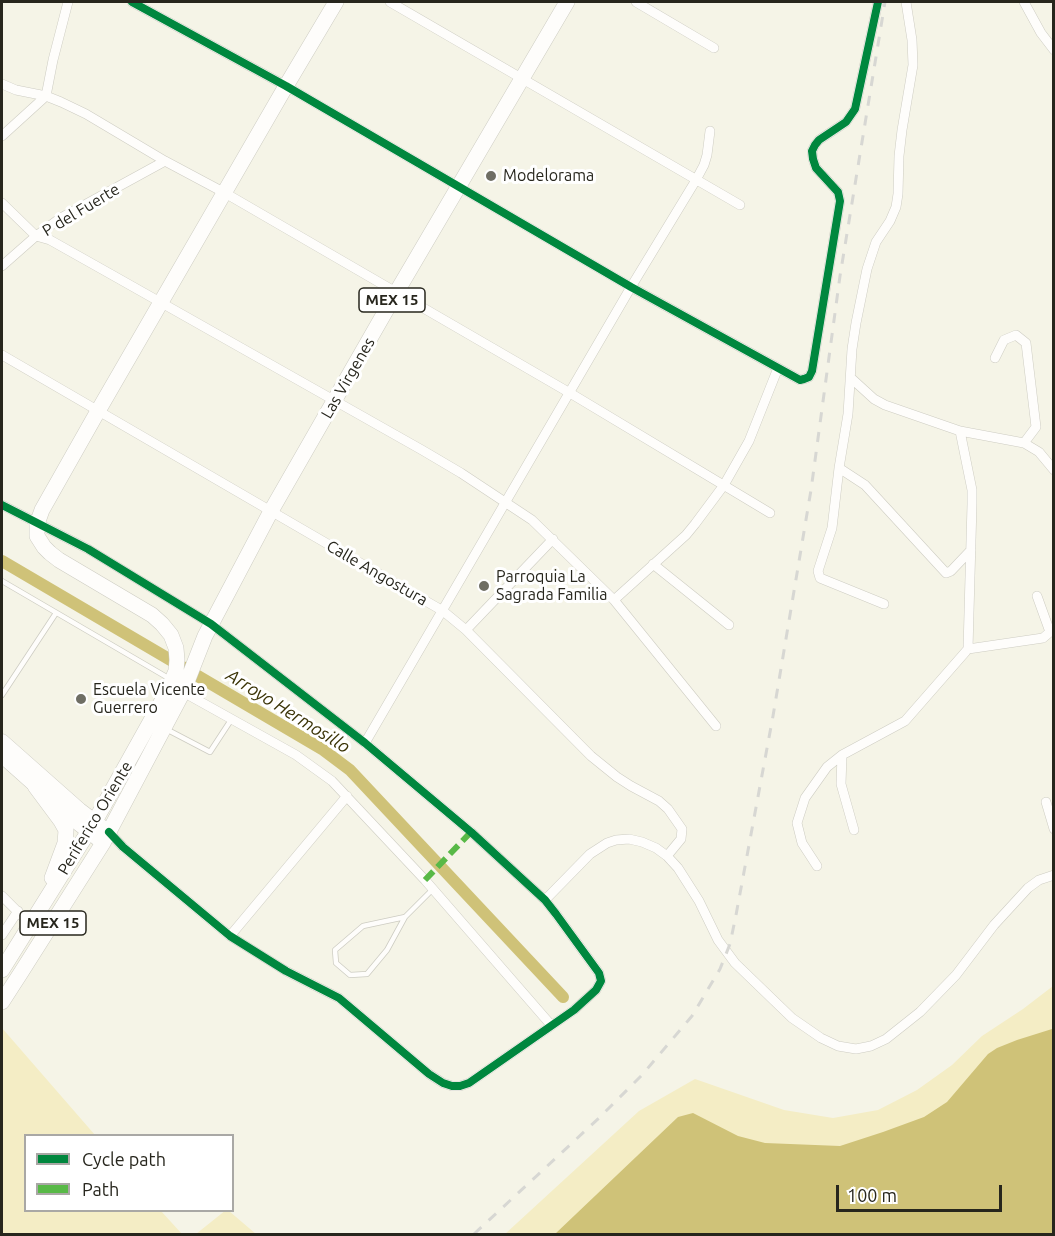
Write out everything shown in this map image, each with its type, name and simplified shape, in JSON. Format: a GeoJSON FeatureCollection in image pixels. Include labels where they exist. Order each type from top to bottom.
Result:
{"type":"FeatureCollection","features":[{"type":"Feature","properties":{"kind":"highway"},"geometry":{"type":"LineString","coordinates":[[179,670],[176,648],[171,635],[162,624],[152,615],[50,553],[37,536],[37,524],[42,510],[98,411],[336,2]]}},
{"type":"Feature","properties":{"kind":"highway","name":"Las Virgenes"},"geometry":{"type":"LineString","coordinates":[[211,624],[271,511],[567,2]]}},
{"type":"Feature","properties":{"kind":"highway","name":"Periferico Oriente"},"geometry":{"type":"LineString","coordinates":[[2,970],[92,827],[179,670],[198,653],[211,624]]}},
{"type":"Feature","properties":{"kind":"highway","name":"Periferico Oriente"},"geometry":{"type":"LineString","coordinates":[[2,1002],[106,837],[183,692],[179,670]]}},
{"type":"Feature","properties":{"kind":"highway"},"geometry":{"type":"LineString","coordinates":[[35,786],[66,830],[65,843],[35,919]]}},
{"type":"Feature","properties":{"kind":"main road"},"geometry":{"type":"LineString","coordinates":[[2,741],[80,810],[92,827]]}},
{"type":"Feature","properties":{"kind":"main road"},"geometry":{"type":"LineString","coordinates":[[2,756],[35,786],[106,837]]}},
{"type":"Feature","properties":{"kind":"street"},"geometry":{"type":"LineString","coordinates":[[2,136],[46,96],[68,2]]}},
{"type":"Feature","properties":{"kind":"street"},"geometry":{"type":"LineString","coordinates":[[132,2],[286,86],[631,287],[800,380],[804,380],[812,371],[840,201],[838,192],[814,164],[812,151],[819,140],[846,122],[855,109],[878,2]]}},
{"type":"Feature","properties":{"kind":"street"},"geometry":{"type":"LineString","coordinates":[[390,2],[740,205]]}},
{"type":"Feature","properties":{"kind":"street"},"geometry":{"type":"LineString","coordinates":[[636,2],[714,48]]}},
{"type":"Feature","properties":{"kind":"street"},"geometry":{"type":"LineString","coordinates":[[884,604],[820,578],[818,572],[832,528],[848,414],[853,340],[867,269],[876,242],[896,207],[902,130],[913,65],[906,2]]}},
{"type":"Feature","properties":{"kind":"street"},"geometry":{"type":"LineString","coordinates":[[1024,2],[1053,50]]}},
{"type":"Feature","properties":{"kind":"street"},"geometry":{"type":"LineString","coordinates":[[2,84],[16,90],[46,96],[73,107],[570,393],[770,513]]}},
{"type":"Feature","properties":{"kind":"street"},"geometry":{"type":"LineString","coordinates":[[365,743],[631,287],[696,180],[707,155],[710,131]]}},
{"type":"Feature","properties":{"kind":"street","name":"P del Fuerte"},"geometry":{"type":"LineString","coordinates":[[2,266],[36,236],[67,215],[165,161]]}},
{"type":"Feature","properties":{"kind":"street"},"geometry":{"type":"LineString","coordinates":[[2,203],[36,236],[50,240],[461,472],[532,520],[614,600],[716,726]]}},
{"type":"Feature","properties":{"kind":"street"},"geometry":{"type":"LineString","coordinates":[[995,358],[1004,340],[1016,335],[1026,343],[1036,428],[1024,443]]}},
{"type":"Feature","properties":{"kind":"street","name":"Calle Angostura"},"geometry":{"type":"LineString","coordinates":[[2,355],[443,611],[466,630],[591,756],[617,777],[668,808],[682,829],[681,839],[667,856]]}},
{"type":"Feature","properties":{"kind":"street"},"geometry":{"type":"LineString","coordinates":[[614,600],[686,535],[724,485],[749,441],[778,368]]}},
{"type":"Feature","properties":{"kind":"street"},"geometry":{"type":"LineString","coordinates":[[851,378],[874,399],[885,405],[960,431],[1024,443],[1039,452],[1053,470]]}},
{"type":"Feature","properties":{"kind":"street"},"geometry":{"type":"LineString","coordinates":[[817,866],[802,843],[797,823],[805,798],[827,767],[842,755],[905,721],[968,649],[972,490],[960,431]]}},
{"type":"Feature","properties":{"kind":"street"},"geometry":{"type":"LineString","coordinates":[[839,468],[865,485],[946,573],[951,572],[971,550]]}},
{"type":"Feature","properties":{"kind":"street"},"geometry":{"type":"LineString","coordinates":[[2,505],[88,549],[211,624],[365,743],[471,832],[545,900],[599,973],[601,981],[596,990],[574,1010],[469,1083],[452,1086],[429,1074],[339,998],[286,971],[230,936],[123,848],[106,837]]}},
{"type":"Feature","properties":{"kind":"street"},"geometry":{"type":"LineString","coordinates":[[466,630],[553,539]]}},
{"type":"Feature","properties":{"kind":"street"},"geometry":{"type":"LineString","coordinates":[[653,564],[729,625]]}},
{"type":"Feature","properties":{"kind":"street"},"geometry":{"type":"LineString","coordinates":[[968,649],[1043,638],[1050,632],[1037,596]]}},
{"type":"Feature","properties":{"kind":"street"},"geometry":{"type":"LineString","coordinates":[[183,692],[296,754],[332,781],[433,889],[551,1025]]}},
{"type":"Feature","properties":{"kind":"street"},"geometry":{"type":"LineString","coordinates":[[842,755],[842,784],[854,830]]}},
{"type":"Feature","properties":{"kind":"street"},"geometry":{"type":"LineString","coordinates":[[230,936],[347,796]]}},
{"type":"Feature","properties":{"kind":"street"},"geometry":{"type":"LineString","coordinates":[[1046,802],[1053,829]]}},
{"type":"Feature","properties":{"kind":"street"},"geometry":{"type":"LineString","coordinates":[[545,900],[598,848],[616,840],[629,839],[656,848],[678,868],[718,940],[735,963],[792,1018],[821,1038],[838,1046],[856,1049],[871,1046],[886,1039],[920,1012],[956,975],[994,925],[1028,888],[1039,880],[1053,875]]}},
{"type":"Feature","properties":{"kind":"street"},"geometry":{"type":"LineString","coordinates":[[2,896],[18,911],[35,919]]}},
{"type":"Feature","properties":{"kind":"street"},"geometry":{"type":"LineString","coordinates":[[2,935],[18,911]]}},
{"type":"Feature","properties":{"kind":"lane"},"geometry":{"type":"LineString","coordinates":[[2,581],[56,613],[179,670]]}},
{"type":"Feature","properties":{"kind":"lane"},"geometry":{"type":"LineString","coordinates":[[2,695],[56,613]]}},
{"type":"Feature","properties":{"kind":"lane"},"geometry":{"type":"LineString","coordinates":[[164,728],[210,752],[231,719]]}},
{"type":"Feature","properties":{"kind":"lane"},"geometry":{"type":"LineString","coordinates":[[405,917],[363,926],[335,950],[336,963],[350,975],[367,974],[387,950],[405,917],[433,889]]}},
{"type":"Feature","properties":{"kind":"shaded area"},"geometry":{"type":"Polygon","coordinates":[[[1053,986],[1053,1234],[505,1234],[639,1111],[695,1079],[784,1110],[833,1118],[878,1110],[917,1090],[952,1065],[982,1036],[1053,986]]]}},
{"type":"Feature","properties":{"kind":"shaded area"},"geometry":{"type":"Polygon","coordinates":[[[2,1028],[94,1134],[24,1134],[24,1212],[162,1212],[182,1234],[2,1234],[2,1028]]]}},
{"type":"Feature","properties":{"kind":"shaded area"},"geometry":{"type":"Polygon","coordinates":[[[1053,1029],[1053,1234],[555,1234],[678,1117],[693,1113],[738,1136],[765,1143],[840,1146],[924,1117],[947,1102],[988,1054],[1017,1040],[1053,1029]]]}},
{"type":"Feature","properties":{"kind":"shaded area"},"geometry":{"type":"Polygon","coordinates":[[[224,1212],[230,1212],[256,1234],[196,1234],[224,1212]]]}},
{"type":"Feature","properties":{"kind":"waterway","name":"Arroyo Hermosillo"},"geometry":{"type":"LineString","coordinates":[[2,561],[322,749],[350,770],[563,997]]}},
{"type":"Feature","properties":{"kind":"railway"},"geometry":{"type":"LineString","coordinates":[[474,1234],[642,1075],[692,1016],[720,969],[730,944],[773,716],[811,490],[840,276],[885,2]]}},
{"type":"Feature","properties":{"kind":"marked path"},"geometry":{"type":"LineString","coordinates":[[425,880],[471,832]]}},
{"type":"Feature","properties":{"kind":"cycle path"},"geometry":{"type":"LineString","coordinates":[[132,2],[286,86],[631,287],[800,380],[809,377],[812,371],[840,201],[838,192],[816,168],[812,151],[819,140],[846,122],[855,109],[878,2]]}},
{"type":"Feature","properties":{"kind":"cycle path"},"geometry":{"type":"LineString","coordinates":[[2,505],[88,549],[211,624],[365,743],[471,832],[545,900],[599,973],[601,981],[596,990],[574,1010],[469,1083],[452,1086],[429,1074],[339,998],[286,971],[230,936],[123,847],[109,832]]}},
{"type":"Feature","properties":{"kind":"place","name":"Modelorama"},"geometry":{"type":"Point","coordinates":[491,176]}},
{"type":"Feature","properties":{"kind":"place","name":"Parroquia La Sagrada Familia"},"geometry":{"type":"Point","coordinates":[484,586]}},
{"type":"Feature","properties":{"kind":"place","name":"Escuela Vicente Guerrero"},"geometry":{"type":"Point","coordinates":[81,699]}}]}
